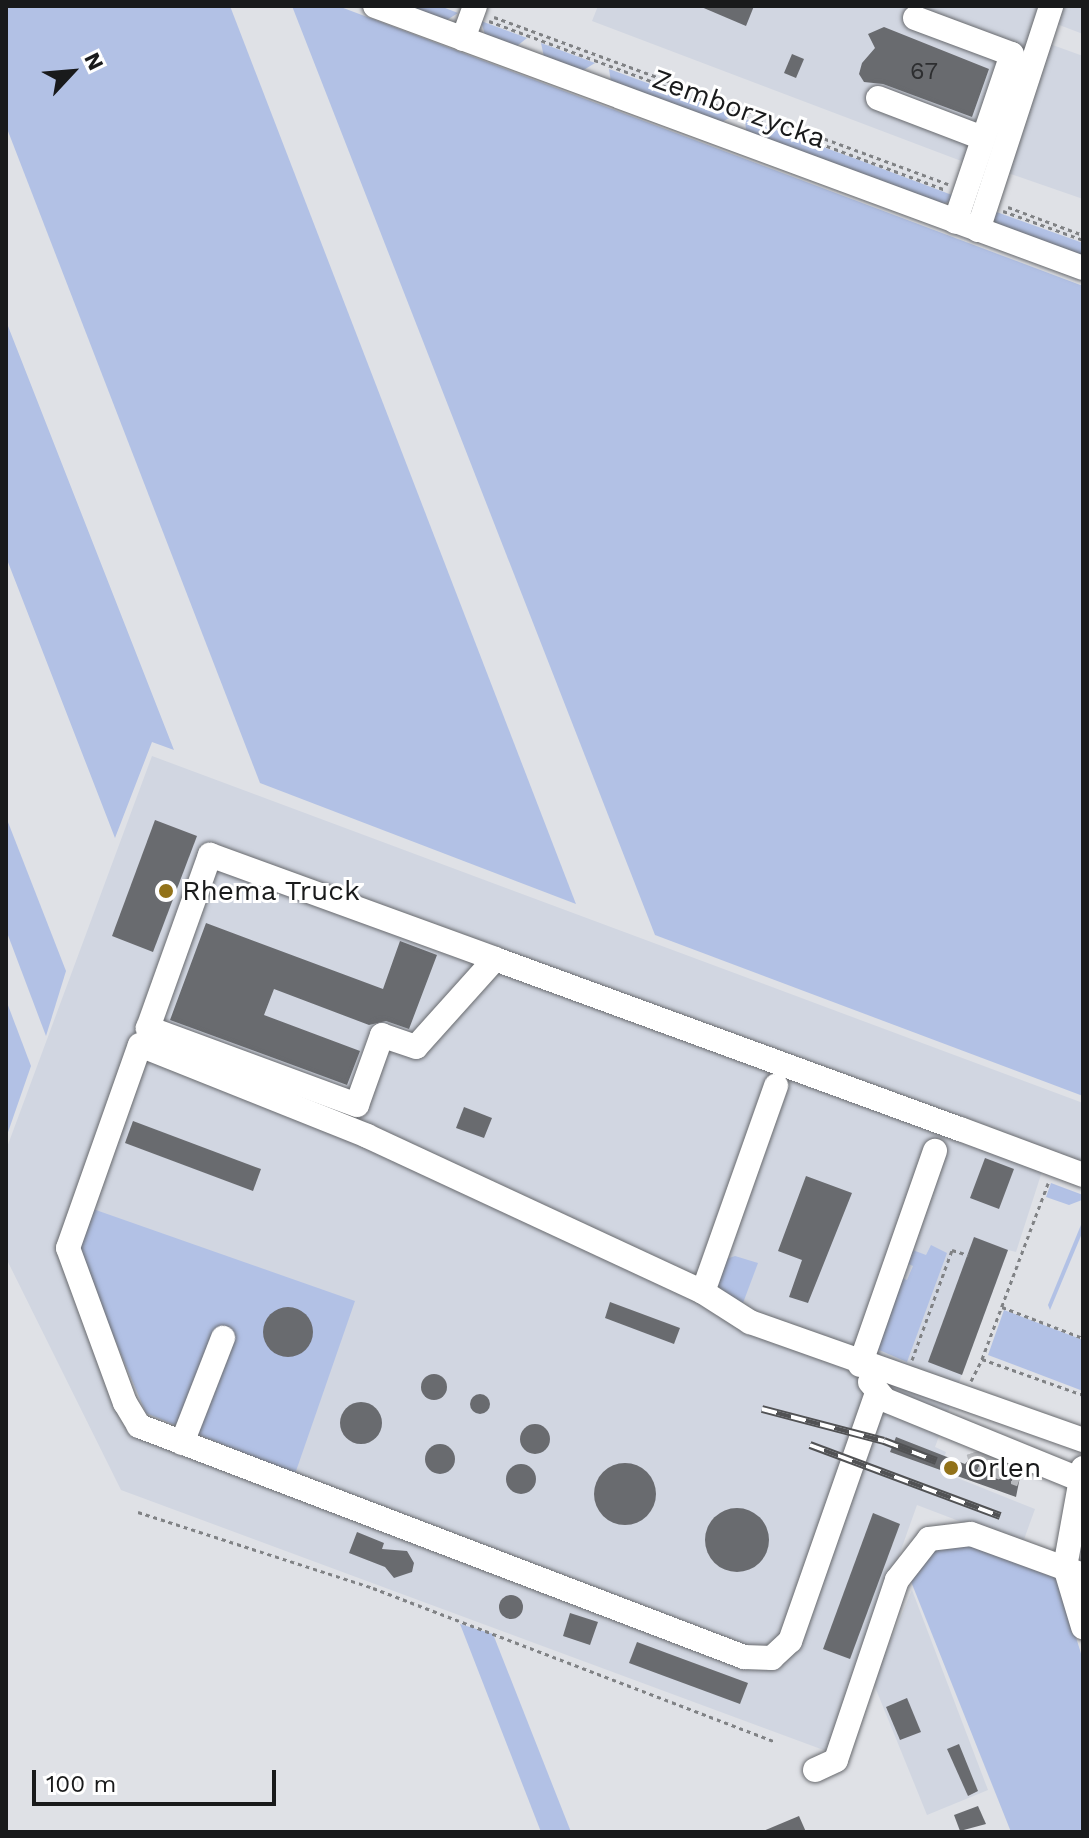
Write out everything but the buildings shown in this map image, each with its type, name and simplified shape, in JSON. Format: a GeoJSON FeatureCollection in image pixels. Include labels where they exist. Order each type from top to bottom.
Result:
{"type":"FeatureCollection","features":[{"type":"Feature","properties":{"kind":"street","name":"Zemborzycka"},"geometry":{"type":"LineString","coordinates":[[375,6],[1083,268]]}},
{"type":"Feature","properties":{"kind":"street"},"geometry":{"type":"LineString","coordinates":[[967,226],[975,197],[1051,6]]}},
{"type":"Feature","properties":{"kind":"street"},"geometry":{"type":"LineString","coordinates":[[463,39],[479,10]]}},
{"type":"Feature","properties":{"kind":"street"},"geometry":{"type":"LineString","coordinates":[[915,18],[1012,54],[983,138],[975,197]]}},
{"type":"Feature","properties":{"kind":"street"},"geometry":{"type":"LineString","coordinates":[[878,98],[983,138]]}},
{"type":"Feature","properties":{"kind":"street"},"geometry":{"type":"LineString","coordinates":[[495,959],[416,1047],[382,1035],[357,1105],[148,1028],[210,855],[495,959],[1072,1179]]}},
{"type":"Feature","properties":{"kind":"street"},"geometry":{"type":"LineString","coordinates":[[877,1393],[790,1641],[772,1658],[744,1657],[139,1426],[125,1403],[68,1248],[140,1045],[367,1136],[703,1292],[750,1322],[860,1365],[1083,1440]]}},
{"type":"Feature","properties":{"kind":"street"},"geometry":{"type":"LineString","coordinates":[[703,1292],[776,1086]]}},
{"type":"Feature","properties":{"kind":"street"},"geometry":{"type":"LineString","coordinates":[[860,1365],[935,1151]]}},
{"type":"Feature","properties":{"kind":"street"},"geometry":{"type":"LineString","coordinates":[[182,1443],[223,1338]]}},
{"type":"Feature","properties":{"kind":"street"},"geometry":{"type":"LineString","coordinates":[[860,1365],[877,1393],[976,1443],[1077,1475]]}},
{"type":"Feature","properties":{"kind":"street"},"geometry":{"type":"LineString","coordinates":[[976,1443],[977,1414],[989,1408]]}},
{"type":"Feature","properties":{"kind":"street"},"geometry":{"type":"LineString","coordinates":[[1021,1475],[1077,1475]]}},
{"type":"Feature","properties":{"kind":"street"},"geometry":{"type":"LineString","coordinates":[[1077,1475],[1079,1509],[1067,1541],[1083,1627]]}},
{"type":"Feature","properties":{"kind":"street"},"geometry":{"type":"LineString","coordinates":[[815,1770],[836,1760],[897,1580],[929,1539],[971,1534],[1074,1571]]}},
{"type":"Feature","properties":{"kind":"path"},"geometry":{"type":"LineString","coordinates":[[479,10],[975,197]]}},
{"type":"Feature","properties":{"kind":"path"},"geometry":{"type":"LineString","coordinates":[[479,10],[1083,237]]}},
{"type":"Feature","properties":{"kind":"path"},"geometry":{"type":"LineString","coordinates":[[968,1388],[982,1359],[1050,1179],[1072,1179]]}},
{"type":"Feature","properties":{"kind":"path"},"geometry":{"type":"LineString","coordinates":[[910,1366],[952,1250],[968,1255]]}},
{"type":"Feature","properties":{"kind":"path"},"geometry":{"type":"LineString","coordinates":[[1002,1307],[1083,1338]]}},
{"type":"Feature","properties":{"kind":"path"},"geometry":{"type":"LineString","coordinates":[[982,1359],[1083,1395]]}},
{"type":"Feature","properties":{"kind":"path"},"geometry":{"type":"LineString","coordinates":[[138,1512],[373,1588],[774,1741]]}},
{"type":"Feature","properties":{"kind":"shaded area"},"geometry":{"type":"Polygon","coordinates":[[[6,6],[230,6],[576,904],[260,783],[6,126],[6,6]]]}},
{"type":"Feature","properties":{"kind":"shaded area"},"geometry":{"type":"Polygon","coordinates":[[[292,6],[338,6],[1083,286],[1083,1096],[655,935],[292,6]]]}},
{"type":"Feature","properties":{"kind":"shaded area"},"geometry":{"type":"Polygon","coordinates":[[[402,6],[440,6],[458,13],[447,20],[402,6]]]}},
{"type":"Feature","properties":{"kind":"shaded area"},"geometry":{"type":"Polygon","coordinates":[[[598,6],[1037,6],[1056,13],[1058,6],[1083,6],[1083,34],[1041,18],[985,170],[592,21],[598,6]]]}},
{"type":"Feature","properties":{"kind":"shaded area"},"geometry":{"type":"Polygon","coordinates":[[[481,21],[527,38],[517,46],[485,35],[481,21]]]}},
{"type":"Feature","properties":{"kind":"shaded area"},"geometry":{"type":"Polygon","coordinates":[[[541,43],[595,63],[582,71],[544,57],[541,43]]]}},
{"type":"Feature","properties":{"kind":"shaded area"},"geometry":{"type":"Polygon","coordinates":[[[1047,43],[1083,56],[1083,199],[1002,171],[1047,43]]]}},
{"type":"Feature","properties":{"kind":"shaded area"},"geometry":{"type":"Polygon","coordinates":[[[609,69],[732,114],[731,117],[720,123],[611,82],[609,69]]]}},
{"type":"Feature","properties":{"kind":"shaded area"},"geometry":{"type":"Polygon","coordinates":[[[745,119],[960,198],[942,204],[746,131],[745,119]]]}},
{"type":"Feature","properties":{"kind":"shaded area"},"geometry":{"type":"Polygon","coordinates":[[[991,210],[1083,243],[1083,258],[994,224],[991,210]]]}},
{"type":"Feature","properties":{"kind":"shaded area"},"geometry":{"type":"Polygon","coordinates":[[[6,321],[174,750],[152,742],[115,838],[6,557],[6,321]]]}},
{"type":"Feature","properties":{"kind":"shaded area"},"geometry":{"type":"Polygon","coordinates":[[[152,756],[1083,1103],[1083,1162],[1048,1153],[1016,1252],[1008,1250],[935,1447],[946,1452],[940,1471],[1035,1509],[1022,1545],[917,1505],[829,1752],[121,1490],[6,1258],[6,1150],[152,756]]]}},
{"type":"Feature","properties":{"kind":"shaded area"},"geometry":{"type":"Polygon","coordinates":[[[6,817],[66,971],[46,1036],[6,930],[6,817]]]}},
{"type":"Feature","properties":{"kind":"shaded area"},"geometry":{"type":"Polygon","coordinates":[[[6,1000],[31,1066],[6,1138],[6,1000]]]}},
{"type":"Feature","properties":{"kind":"shaded area"},"geometry":{"type":"Polygon","coordinates":[[[1051,1183],[1083,1195],[1082,1200],[1069,1205],[1046,1197],[1051,1183]]]}},
{"type":"Feature","properties":{"kind":"shaded area"},"geometry":{"type":"Polygon","coordinates":[[[93,1209],[355,1301],[295,1474],[146,1413],[77,1250],[93,1209]]]}},
{"type":"Feature","properties":{"kind":"shaded area"},"geometry":{"type":"Polygon","coordinates":[[[1083,1220],[1083,1231],[1050,1310],[1048,1305],[1083,1220]]]}},
{"type":"Feature","properties":{"kind":"shaded area"},"geometry":{"type":"Polygon","coordinates":[[[931,1245],[947,1253],[907,1362],[877,1349],[899,1277],[907,1280],[913,1266],[902,1261],[910,1249],[926,1255],[931,1245]]]}},
{"type":"Feature","properties":{"kind":"shaded area"},"geometry":{"type":"Polygon","coordinates":[[[735,1256],[758,1263],[743,1303],[727,1298],[718,1285],[726,1259],[735,1256]]]}},
{"type":"Feature","properties":{"kind":"shaded area"},"geometry":{"type":"Polygon","coordinates":[[[1004,1310],[1083,1340],[1083,1391],[988,1355],[1004,1310]]]}},
{"type":"Feature","properties":{"kind":"shaded area"},"geometry":{"type":"Polygon","coordinates":[[[960,1541],[1058,1579],[1083,1660],[1083,1832],[1011,1832],[908,1574],[924,1553],[960,1541]]]}},
{"type":"Feature","properties":{"kind":"shaded area"},"geometry":{"type":"Polygon","coordinates":[[[912,1590],[988,1790],[927,1815],[873,1682],[912,1590]]]}},
{"type":"Feature","properties":{"kind":"shaded area"},"geometry":{"type":"Polygon","coordinates":[[[460,1624],[493,1634],[571,1832],[541,1832],[460,1624]]]}},
{"type":"Feature","properties":{"kind":"tunnel"},"geometry":{"type":"LineString","coordinates":[[978,1451],[981,1460],[1021,1475]]}},
{"type":"Feature","properties":{"kind":"railway"},"geometry":{"type":"LineString","coordinates":[[762,1409],[884,1441],[936,1461]]}},
{"type":"Feature","properties":{"kind":"railway"},"geometry":{"type":"LineString","coordinates":[[810,1445],[1000,1516]]}},
{"type":"Feature","properties":{"kind":"place","name":"Rhema Truck"},"geometry":{"type":"Point","coordinates":[166,891]}},
{"type":"Feature","properties":{"kind":"place","name":"Orlen"},"geometry":{"type":"Point","coordinates":[951,1468]}}]}
